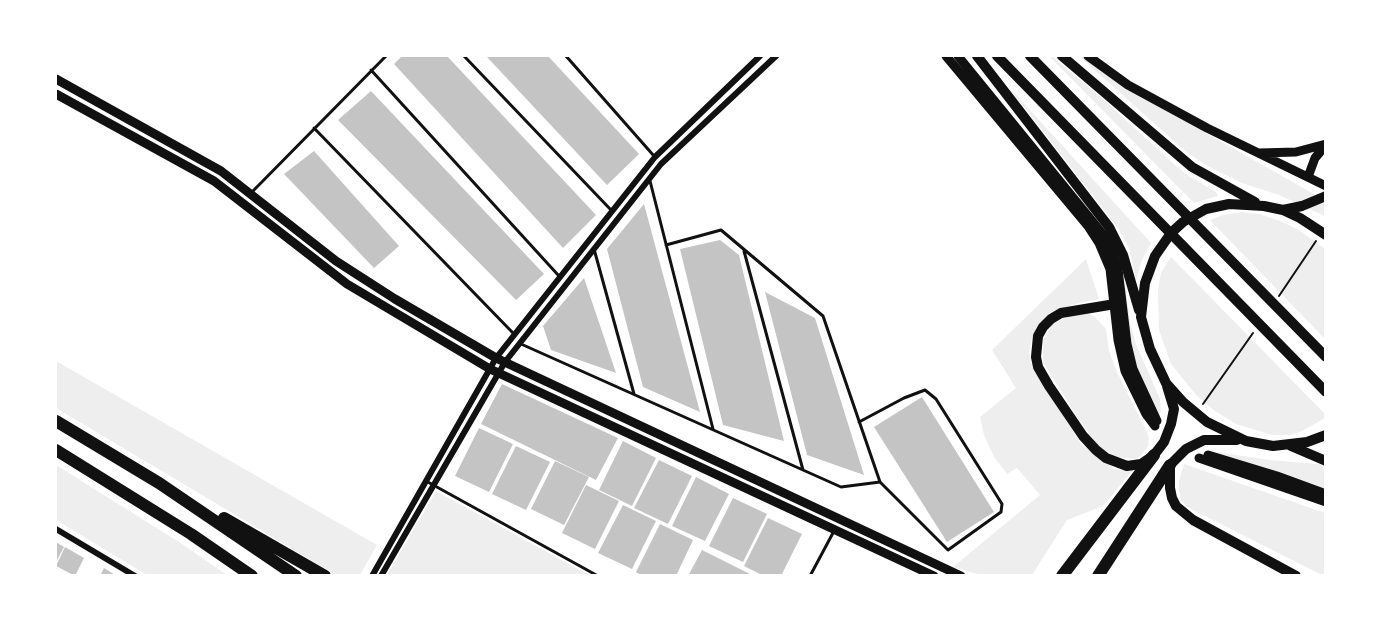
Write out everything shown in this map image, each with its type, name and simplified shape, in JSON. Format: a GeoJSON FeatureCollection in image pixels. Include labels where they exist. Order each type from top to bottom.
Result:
{"type":"FeatureCollection","features":[{"type":"Feature","properties":{"kind":"highway"},"geometry":{"type":"LineString","coordinates":[[977,56],[1109,227],[1123,255],[1150,349],[1166,383],[1174,409],[1168,434],[1154,455],[1062,576]]}},
{"type":"Feature","properties":{"kind":"highway"},"geometry":{"type":"LineString","coordinates":[[998,56],[1326,392]]}},
{"type":"Feature","properties":{"kind":"highway"},"geometry":{"type":"LineString","coordinates":[[1030,56],[1326,357]]}},
{"type":"Feature","properties":{"kind":"highway"},"geometry":{"type":"LineString","coordinates":[[1062,56],[1192,167],[1233,192],[1264,206]]}},
{"type":"Feature","properties":{"kind":"highway"},"geometry":{"type":"LineString","coordinates":[[1283,210],[1302,206],[1326,196]]}},
{"type":"Feature","properties":{"kind":"highway"},"geometry":{"type":"LineString","coordinates":[[1141,317],[1145,283],[1155,256],[1171,233],[1183,222],[1206,209],[1229,204],[1264,206],[1283,210],[1324,233]]}},
{"type":"Feature","properties":{"kind":"highway"},"geometry":{"type":"LineString","coordinates":[[1115,304],[1073,310],[1051,319],[1038,336],[1035,346],[1038,367],[1083,436],[1096,450],[1107,458],[1127,466],[1141,464],[1154,455]]}},
{"type":"Feature","properties":{"kind":"highway"},"geometry":{"type":"LineString","coordinates":[[1166,383],[1196,414],[1216,428],[1246,441],[1273,447],[1290,446],[1326,435]]}},
{"type":"Feature","properties":{"kind":"highway"},"geometry":{"type":"LineString","coordinates":[[56,421],[159,483],[325,576]]}},
{"type":"Feature","properties":{"kind":"highway"},"geometry":{"type":"LineString","coordinates":[[1098,576],[1170,465],[1186,449],[1204,440],[1246,441]]}},
{"type":"Feature","properties":{"kind":"highway"},"geometry":{"type":"LineString","coordinates":[[1290,446],[1326,461]]}},
{"type":"Feature","properties":{"kind":"highway"},"geometry":{"type":"LineString","coordinates":[[56,450],[192,534],[252,576]]}},
{"type":"Feature","properties":{"kind":"highway"},"geometry":{"type":"LineString","coordinates":[[1170,465],[1172,498],[1183,513],[1296,576]]}},
{"type":"Feature","properties":{"kind":"highway"},"geometry":{"type":"LineString","coordinates":[[159,483],[296,576]]}},
{"type":"Feature","properties":{"kind":"main road"},"geometry":{"type":"LineString","coordinates":[[946,56],[1088,226],[1099,243],[1110,269],[1118,340],[1125,371],[1146,414],[1156,424],[1133,369],[1127,344],[1118,269],[1111,248],[1102,233],[958,56]]}},
{"type":"Feature","properties":{"kind":"main road"},"geometry":{"type":"LineString","coordinates":[[1088,56],[1128,85],[1257,153],[1326,186]]}},
{"type":"Feature","properties":{"kind":"main road"},"geometry":{"type":"LineString","coordinates":[[56,79],[221,171],[336,261],[394,299],[500,360],[961,576]]}},
{"type":"Feature","properties":{"kind":"main road"},"geometry":{"type":"LineString","coordinates":[[56,94],[214,181],[347,284],[493,370],[934,576]]}},
{"type":"Feature","properties":{"kind":"main road"},"geometry":{"type":"LineString","coordinates":[[1257,153],[1296,152],[1326,145]]}},
{"type":"Feature","properties":{"kind":"main road"},"geometry":{"type":"LineString","coordinates":[[1308,177],[1315,158],[1326,145]]}},
{"type":"Feature","properties":{"kind":"main road"},"geometry":{"type":"LineString","coordinates":[[1326,494],[1277,476],[1204,457],[1326,502]]}},
{"type":"Feature","properties":{"kind":"street"},"geometry":{"type":"LineString","coordinates":[[372,576],[426,480],[515,334],[655,157],[760,56]]}},
{"type":"Feature","properties":{"kind":"street"},"geometry":{"type":"LineString","coordinates":[[500,360],[519,343],[661,164],[776,56]]}},
{"type":"Feature","properties":{"kind":"street"},"geometry":{"type":"LineString","coordinates":[[381,576],[433,485],[493,370]]}},
{"type":"Feature","properties":{"kind":"street"},"geometry":{"type":"LineString","coordinates":[[56,530],[135,576]]}},
{"type":"Feature","properties":{"kind":"lane"},"geometry":{"type":"LineString","coordinates":[[250,194],[386,56]]}},
{"type":"Feature","properties":{"kind":"lane"},"geometry":{"type":"LineString","coordinates":[[464,56],[612,211]]}},
{"type":"Feature","properties":{"kind":"lane"},"geometry":{"type":"LineString","coordinates":[[566,56],[655,157]]}},
{"type":"Feature","properties":{"kind":"lane"},"geometry":{"type":"LineString","coordinates":[[371,70],[560,277]]}},
{"type":"Feature","properties":{"kind":"lane"},"geometry":{"type":"LineString","coordinates":[[314,128],[515,334]]}},
{"type":"Feature","properties":{"kind":"lane"},"geometry":{"type":"LineString","coordinates":[[649,179],[713,429]]}},
{"type":"Feature","properties":{"kind":"lane"},"geometry":{"type":"LineString","coordinates":[[666,245],[721,230],[823,316],[859,422],[880,482],[948,550],[1001,512],[1002,504],[936,399],[925,390],[903,398],[859,422]]}},
{"type":"Feature","properties":{"kind":"lane"},"geometry":{"type":"LineString","coordinates":[[594,249],[634,394]]}},
{"type":"Feature","properties":{"kind":"lane"},"geometry":{"type":"LineString","coordinates":[[743,249],[803,470]]}},
{"type":"Feature","properties":{"kind":"lane"},"geometry":{"type":"LineString","coordinates":[[519,343],[841,487],[880,482]]}},
{"type":"Feature","properties":{"kind":"lane"},"geometry":{"type":"LineString","coordinates":[[426,480],[598,576]]}},
{"type":"Feature","properties":{"kind":"lane"},"geometry":{"type":"LineString","coordinates":[[810,576],[835,530]]}},
{"type":"Feature","properties":{"kind":"path"},"geometry":{"type":"LineString","coordinates":[[1281,294],[1324,233]]}},
{"type":"Feature","properties":{"kind":"path"},"geometry":{"type":"LineString","coordinates":[[1196,414],[1250,338]]}},
{"type":"Feature","properties":{"kind":"shaded area"},"geometry":{"type":"Polygon","coordinates":[[[1049,56],[1052,56],[1104,100],[1175,165],[1216,192],[1218,196],[1194,203],[1049,56]]]}},
{"type":"Feature","properties":{"kind":"shaded area"},"geometry":{"type":"Polygon","coordinates":[[[1079,56],[1085,56],[1137,94],[1312,193],[1325,202],[1325,216],[1279,195],[1242,183],[1204,164],[1184,150],[1079,56]]]}},
{"type":"Feature","properties":{"kind":"shaded area"},"geometry":{"type":"Polygon","coordinates":[[[1008,86],[1151,243],[1142,260],[1136,280],[1129,248],[1117,227],[1008,86]]]}},
{"type":"Feature","properties":{"kind":"shaded area"},"geometry":{"type":"Polygon","coordinates":[[[1241,212],[1259,214],[1280,221],[1299,230],[1325,249],[1325,339],[1210,220],[1241,212]]]}},
{"type":"Feature","properties":{"kind":"shaded area"},"geometry":{"type":"Polygon","coordinates":[[[1171,257],[1325,414],[1325,418],[1290,435],[1272,435],[1236,424],[1197,396],[1171,364],[1159,330],[1158,290],[1161,273],[1171,257]]]}},
{"type":"Feature","properties":{"kind":"shaded area"},"geometry":{"type":"Polygon","coordinates":[[[1086,259],[1099,299],[1075,304],[1055,311],[1044,318],[1036,328],[1031,341],[1029,352],[1032,367],[1082,445],[1115,469],[1132,471],[1103,506],[1067,520],[1032,575],[981,575],[953,567],[1040,495],[1017,468],[1007,474],[994,457],[984,435],[980,417],[1016,388],[992,350],[1086,259]]]}},
{"type":"Feature","properties":{"kind":"shaded area"},"geometry":{"type":"Polygon","coordinates":[[[1125,282],[1130,323],[1136,344],[1160,399],[1161,411],[1157,421],[1140,387],[1123,308],[1125,282]]]}},
{"type":"Feature","properties":{"kind":"shaded area"},"geometry":{"type":"Polygon","coordinates":[[[1088,313],[1106,329],[1109,351],[1116,370],[1149,438],[1148,446],[1140,457],[1134,459],[1117,457],[1096,443],[1043,362],[1043,341],[1053,323],[1076,314],[1088,313]]]}},
{"type":"Feature","properties":{"kind":"shaded area"},"geometry":{"type":"Polygon","coordinates":[[[56,361],[377,545],[360,575],[336,575],[56,408],[56,361]]]}},
{"type":"Feature","properties":{"kind":"shaded area"},"geometry":{"type":"Polygon","coordinates":[[[1210,451],[1325,466],[1325,490],[1210,451]]]}},
{"type":"Feature","properties":{"kind":"shaded area"},"geometry":{"type":"Polygon","coordinates":[[[1184,464],[1325,513],[1325,575],[1187,507],[1181,500],[1179,490],[1184,464]]]}},
{"type":"Feature","properties":{"kind":"shaded area"},"geometry":{"type":"Polygon","coordinates":[[[56,465],[227,575],[147,575],[56,520],[56,465]]]}},
{"type":"Feature","properties":{"kind":"shaded area"},"geometry":{"type":"Polygon","coordinates":[[[436,491],[589,575],[387,575],[436,491]]]}},
{"type":"Feature","properties":{"kind":"building"},"geometry":{"type":"Polygon","coordinates":[[[402,56],[447,56],[596,215],[563,248],[394,64],[402,56]]]}},
{"type":"Feature","properties":{"kind":"building"},"geometry":{"type":"Polygon","coordinates":[[[486,56],[548,56],[639,154],[607,185],[486,56]]]}},
{"type":"Feature","properties":{"kind":"building"},"geometry":{"type":"Polygon","coordinates":[[[371,91],[544,274],[516,300],[338,120],[371,91]]]}},
{"type":"Feature","properties":{"kind":"building"},"geometry":{"type":"Polygon","coordinates":[[[314,151],[399,246],[374,268],[284,174],[314,151]]]}},
{"type":"Feature","properties":{"kind":"building"},"geometry":{"type":"Polygon","coordinates":[[[644,204],[700,412],[643,387],[607,249],[644,204]]]}},
{"type":"Feature","properties":{"kind":"building"},"geometry":{"type":"Polygon","coordinates":[[[720,240],[739,255],[784,441],[723,425],[680,249],[720,240]]]}},
{"type":"Feature","properties":{"kind":"building"},"geometry":{"type":"Polygon","coordinates":[[[584,278],[616,373],[551,350],[543,326],[584,278]]]}},
{"type":"Feature","properties":{"kind":"building"},"geometry":{"type":"Polygon","coordinates":[[[765,292],[815,318],[864,475],[807,455],[765,292]]]}},
{"type":"Feature","properties":{"kind":"building"},"geometry":{"type":"Polygon","coordinates":[[[502,384],[618,438],[596,480],[481,424],[502,384]]]}},
{"type":"Feature","properties":{"kind":"building"},"geometry":{"type":"Polygon","coordinates":[[[922,397],[994,512],[947,542],[874,427],[922,397]]]}},
{"type":"Feature","properties":{"kind":"building"},"geometry":{"type":"Polygon","coordinates":[[[479,428],[513,444],[489,492],[455,476],[479,428]]]}},
{"type":"Feature","properties":{"kind":"building"},"geometry":{"type":"Polygon","coordinates":[[[623,441],[656,458],[632,506],[599,490],[623,441]]]}},
{"type":"Feature","properties":{"kind":"building"},"geometry":{"type":"Polygon","coordinates":[[[516,446],[550,462],[526,510],[492,494],[516,446]]]}},
{"type":"Feature","properties":{"kind":"building"},"geometry":{"type":"Polygon","coordinates":[[[659,460],[692,476],[668,524],[634,508],[659,460]]]}},
{"type":"Feature","properties":{"kind":"building"},"geometry":{"type":"Polygon","coordinates":[[[555,461],[589,477],[564,525],[531,509],[555,461]]]}},
{"type":"Feature","properties":{"kind":"building"},"geometry":{"type":"Polygon","coordinates":[[[696,477],[729,494],[705,541],[672,526],[696,477]]]}},
{"type":"Feature","properties":{"kind":"building"},"geometry":{"type":"Polygon","coordinates":[[[586,485],[619,501],[595,549],[562,533],[586,485]]]}},
{"type":"Feature","properties":{"kind":"building"},"geometry":{"type":"Polygon","coordinates":[[[733,498],[767,514],[743,562],[709,546],[733,498]]]}},
{"type":"Feature","properties":{"kind":"building"},"geometry":{"type":"Polygon","coordinates":[[[623,505],[656,521],[632,569],[598,553],[623,505]]]}},
{"type":"Feature","properties":{"kind":"building"},"geometry":{"type":"Polygon","coordinates":[[[768,518],[802,534],[781,576],[764,576],[744,566],[768,518]]]}},
{"type":"Feature","properties":{"kind":"building"},"geometry":{"type":"Polygon","coordinates":[[[660,524],[693,540],[676,576],[642,576],[636,572],[660,524]]]}},
{"type":"Feature","properties":{"kind":"building"},"geometry":{"type":"Polygon","coordinates":[[[56,542],[64,547],[56,562],[56,542]]]}},
{"type":"Feature","properties":{"kind":"building"},"geometry":{"type":"Polygon","coordinates":[[[65,547],[84,558],[75,576],[56,566],[65,547]]]}},
{"type":"Feature","properties":{"kind":"building"},"geometry":{"type":"Polygon","coordinates":[[[702,550],[754,576],[688,576],[702,550]]]}},
{"type":"Feature","properties":{"kind":"building"},"geometry":{"type":"Polygon","coordinates":[[[104,568],[117,576],[100,576],[104,568]]]}}]}
